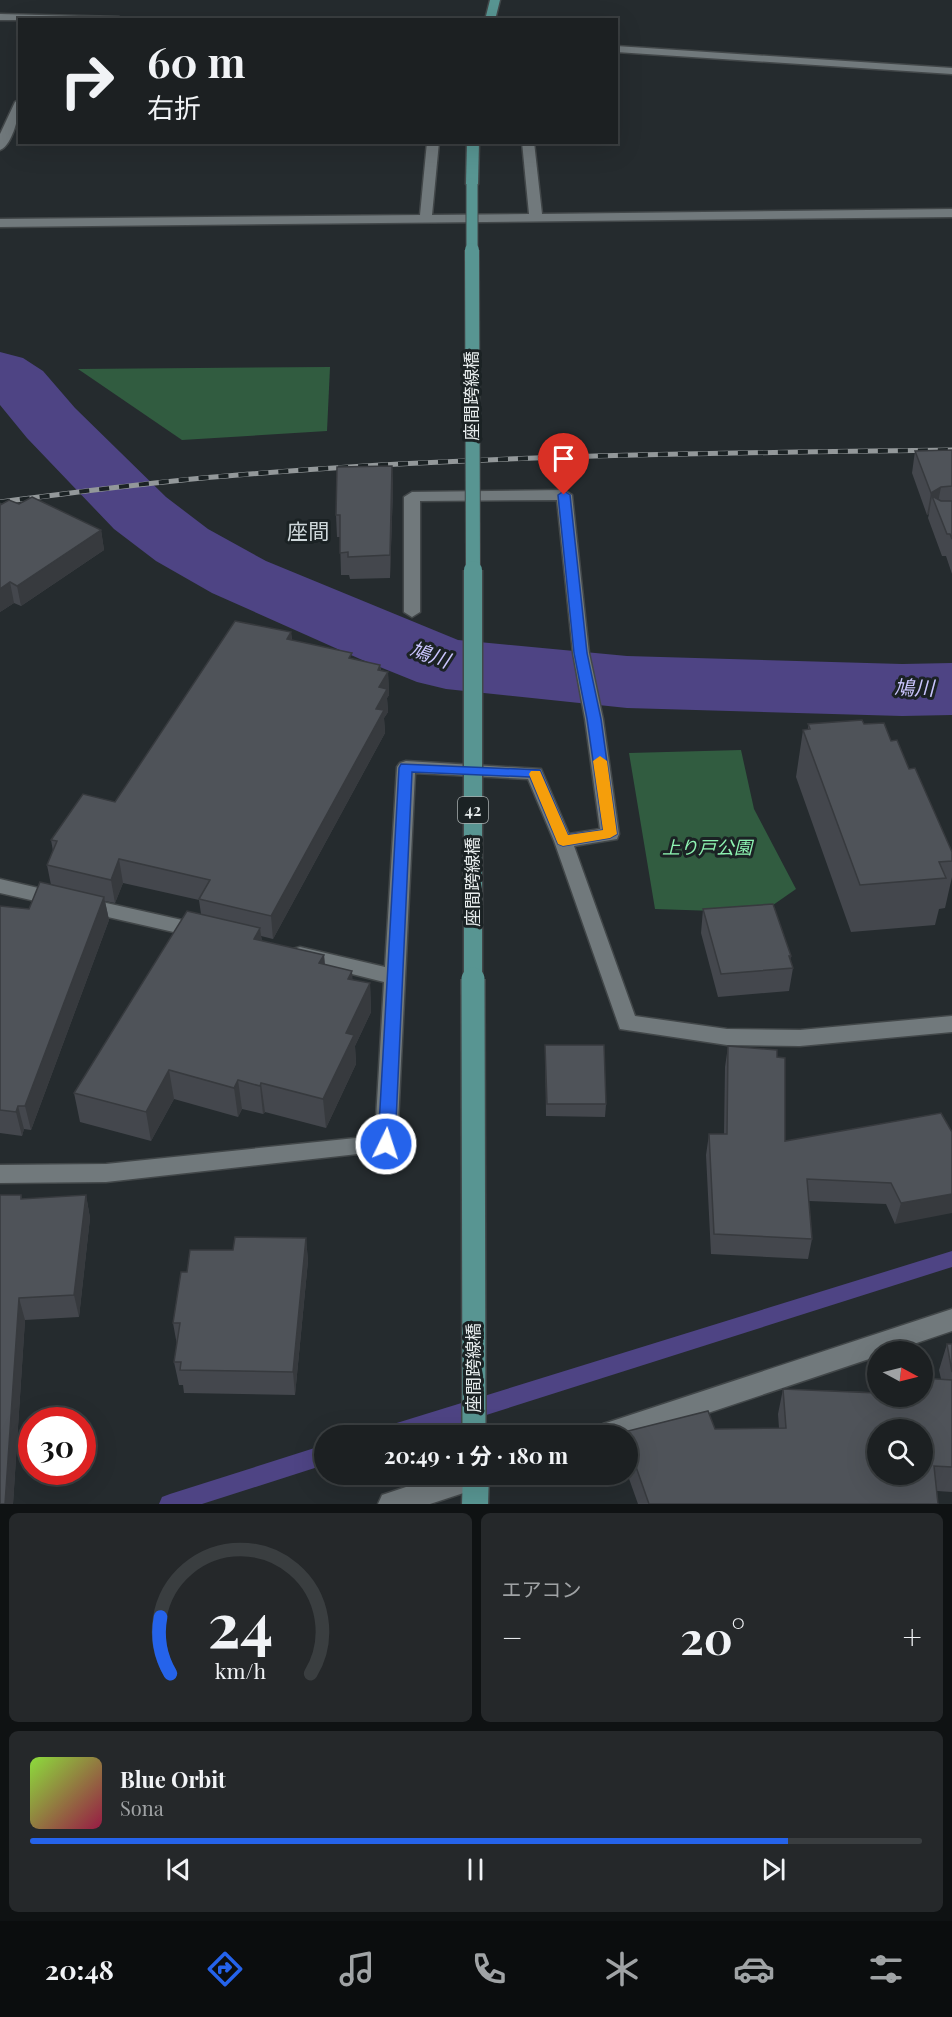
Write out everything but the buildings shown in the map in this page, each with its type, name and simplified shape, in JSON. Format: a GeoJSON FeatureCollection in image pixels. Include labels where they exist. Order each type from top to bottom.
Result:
{"type":"FeatureCollection","features":[{"type":"Feature","properties":{"kind":"main road"},"geometry":{"type":"LineString","coordinates":[[490,18],[495,0]]}},
{"type":"Feature","properties":{"kind":"main road","name":"座間跨線橋"},"geometry":{"type":"LineString","coordinates":[[473,144],[474,1425]]}},
{"type":"Feature","properties":{"kind":"main road"},"geometry":{"type":"LineString","coordinates":[[475,1504],[478,1485]]}},
{"type":"Feature","properties":{"kind":"street"},"geometry":{"type":"LineString","coordinates":[[0,17],[56,18]]}},
{"type":"Feature","properties":{"kind":"street"},"geometry":{"type":"LineString","coordinates":[[618,49],[952,71]]}},
{"type":"Feature","properties":{"kind":"street"},"geometry":{"type":"LineString","coordinates":[[0,147],[18,106]]}},
{"type":"Feature","properties":{"kind":"street"},"geometry":{"type":"LineString","coordinates":[[426,218],[434,144]]}},
{"type":"Feature","properties":{"kind":"street"},"geometry":{"type":"LineString","coordinates":[[528,144],[536,219]]}},
{"type":"Feature","properties":{"kind":"street"},"geometry":{"type":"LineString","coordinates":[[0,223],[952,213]]}},
{"type":"Feature","properties":{"kind":"street"},"geometry":{"type":"LineString","coordinates":[[412,612],[412,497],[564,495],[581,653],[594,719],[610,834],[563,841]]}},
{"type":"Feature","properties":{"kind":"street"},"geometry":{"type":"LineString","coordinates":[[0,1174],[106,1173],[386,1144],[406,768],[535,773],[563,841],[627,1023],[727,1037],[800,1038],[952,1024]]}},
{"type":"Feature","properties":{"kind":"street"},"geometry":{"type":"LineString","coordinates":[[0,886],[218,936]]}},
{"type":"Feature","properties":{"kind":"street"},"geometry":{"type":"LineString","coordinates":[[285,951],[396,976]]}},
{"type":"Feature","properties":{"kind":"street"},"geometry":{"type":"LineString","coordinates":[[636,1425],[952,1320]]}},
{"type":"Feature","properties":{"kind":"street"},"geometry":{"type":"LineString","coordinates":[[391,1504],[451,1485]]}},
{"type":"Feature","properties":{"kind":"green space"},"geometry":{"type":"Polygon","coordinates":[[[330,367],[327,431],[182,440],[78,369],[330,367]]]}},
{"type":"Feature","properties":{"kind":"green space","name":"上り戸公園"},"geometry":{"type":"Polygon","coordinates":[[[741,750],[754,809],[796,889],[773,905],[715,911],[655,909],[629,753],[741,750]]]}},
{"type":"Feature","properties":{"kind":"waterway","name":"鳩川"},"geometry":{"type":"LineString","coordinates":[[0,372],[19,385],[51,423],[140,513],[182,545],[239,577],[388,642],[446,664],[627,682],[902,690],[952,689]]}},
{"type":"Feature","properties":{"kind":"waterway"},"geometry":{"type":"LineString","coordinates":[[422,1425],[952,1259]]}},
{"type":"Feature","properties":{"kind":"waterway"},"geometry":{"type":"LineString","coordinates":[[170,1504],[314,1458]]}},
{"type":"Feature","properties":{"kind":"railway"},"geometry":{"type":"LineString","coordinates":[[0,502],[208,477],[416,463],[595,456],[952,450]]}},
{"type":"Feature","properties":{"kind":"slow traffic"},"geometry":{"type":"LineString","coordinates":[[536,774],[563,841],[610,834],[600,761]]}},
{"type":"Feature","properties":{"kind":"district","name":"座間"},"geometry":{"type":"Point","coordinates":[308,532]}},
{"type":"Feature","properties":{"kind":"route"},"geometry":{"type":"LineString","coordinates":[[386,1144],[406,768],[535,773],[563,841],[610,834],[594,719],[581,653],[564,495]]}}]}
